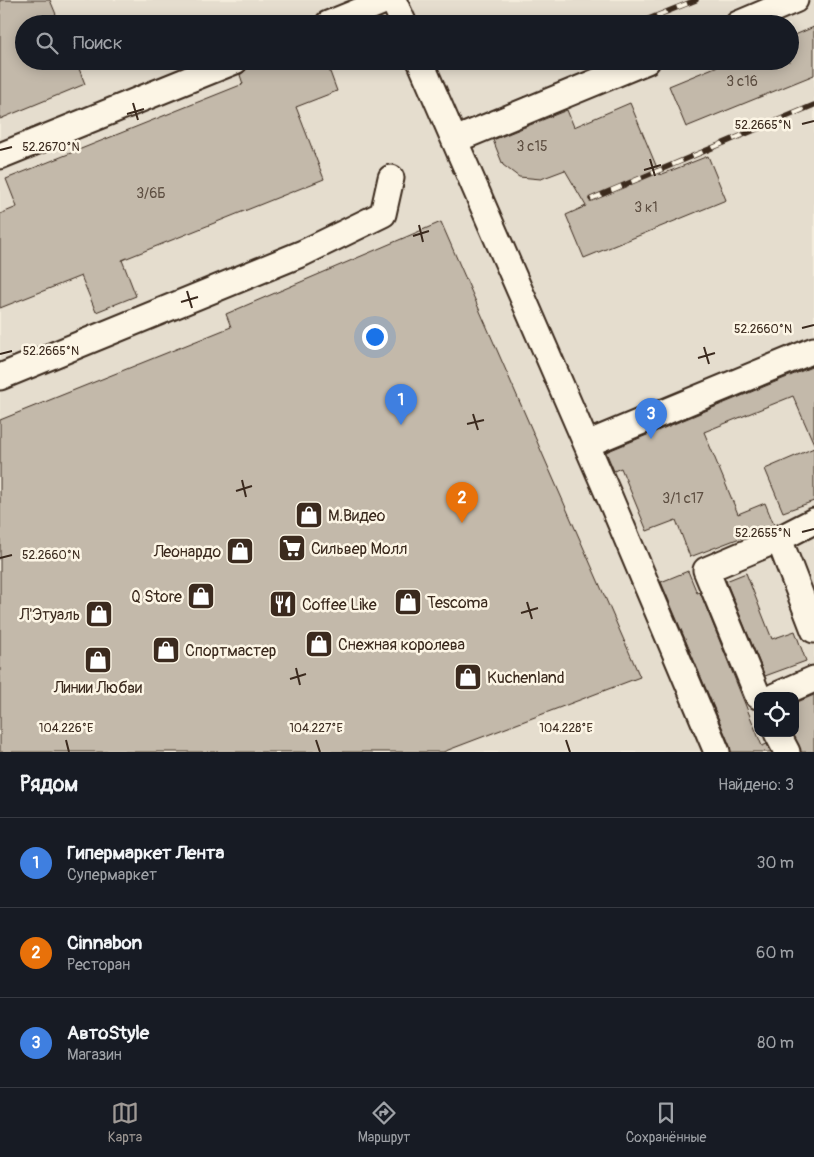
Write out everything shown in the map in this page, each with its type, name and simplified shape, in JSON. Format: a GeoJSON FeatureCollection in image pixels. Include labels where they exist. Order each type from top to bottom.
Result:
{"type":"FeatureCollection","features":[{"type":"Feature","properties":{"kind":"lane"},"geometry":{"type":"LineString","coordinates":[[350,15],[387,0]]}},
{"type":"Feature","properties":{"kind":"lane"},"geometry":{"type":"LineString","coordinates":[[394,0],[400,15]]}},
{"type":"Feature","properties":{"kind":"lane"},"geometry":{"type":"LineString","coordinates":[[759,15],[795,0]]}},
{"type":"Feature","properties":{"kind":"lane"},"geometry":{"type":"LineString","coordinates":[[0,156],[213,70]]}},
{"type":"Feature","properties":{"kind":"lane"},"geometry":{"type":"LineString","coordinates":[[424,70],[587,444],[717,752]]}},
{"type":"Feature","properties":{"kind":"lane"},"geometry":{"type":"LineString","coordinates":[[455,140],[625,70]]}},
{"type":"Feature","properties":{"kind":"lane"},"geometry":{"type":"LineString","coordinates":[[0,377],[304,253],[383,214],[391,178]]}},
{"type":"Feature","properties":{"kind":"lane"},"geometry":{"type":"LineString","coordinates":[[587,444],[814,350]]}},
{"type":"Feature","properties":{"kind":"lane"},"geometry":{"type":"LineString","coordinates":[[756,692],[706,570],[779,539],[814,521]]}},
{"type":"Feature","properties":{"kind":"lane"},"geometry":{"type":"LineString","coordinates":[[779,539],[814,630]]}},
{"type":"Feature","properties":{"kind":"lane"},"geometry":{"type":"LineString","coordinates":[[784,692],[814,679]]}},
{"type":"Feature","properties":{"kind":"lane"},"geometry":{"type":"LineString","coordinates":[[779,737],[787,752]]}},
{"type":"Feature","properties":{"kind":"shaded area"},"geometry":{"type":"Polygon","coordinates":[[[0,0],[814,0],[814,752],[0,752],[0,0]]]}},
{"type":"Feature","properties":{"kind":"building"},"geometry":{"type":"Polygon","coordinates":[[[0,0],[50,0],[56,15],[15,15],[15,70],[80,70],[85,84],[0,119],[0,0]]]}},
{"type":"Feature","properties":{"kind":"building"},"geometry":{"type":"Polygon","coordinates":[[[814,27],[814,75],[686,127],[669,86],[708,70],[799,70],[799,33],[814,27]]]}},
{"type":"Feature","properties":{"kind":"building"},"geometry":{"type":"Polygon","coordinates":[[[246,70],[329,70],[337,91],[296,107],[324,179],[122,260],[136,296],[96,312],[81,276],[0,308],[0,214],[17,207],[6,179],[243,84],[240,75],[246,70]]]}},
{"type":"Feature","properties":{"kind":"building"},"geometry":{"type":"Polygon","coordinates":[[[630,103],[660,175],[708,156],[726,200],[584,258],[566,215],[586,206],[565,170],[541,179],[519,177],[503,165],[493,140],[567,110],[574,127],[630,103]]]}},
{"type":"Feature","properties":{"kind":"building","name":"Сильвер Молл"},"geometry":{"type":"Polygon","coordinates":[[[441,222],[640,677],[443,752],[0,752],[0,420],[231,327],[226,314],[441,222]]]}},
{"type":"Feature","properties":{"kind":"building"},"geometry":{"type":"Polygon","coordinates":[[[814,366],[814,444],[793,396],[704,432],[738,514],[765,503],[774,525],[690,557],[676,520],[647,531],[621,468],[614,471],[606,452],[814,366]]]}},
{"type":"Feature","properties":{"kind":"building"},"geometry":{"type":"Polygon","coordinates":[[[814,448],[814,501],[783,512],[765,469],[814,448]]]}},
{"type":"Feature","properties":{"kind":"building"},"geometry":{"type":"Polygon","coordinates":[[[688,571],[697,593],[700,592],[754,726],[754,737],[758,737],[762,746],[767,744],[771,752],[731,752],[661,582],[688,571]]]}},
{"type":"Feature","properties":{"kind":"building"},"geometry":{"type":"Polygon","coordinates":[[[746,573],[772,639],[795,631],[806,661],[765,676],[726,581],[746,573]]]}},
{"type":"Feature","properties":{"kind":"building"},"geometry":{"type":"Polygon","coordinates":[[[814,695],[814,752],[801,752],[795,737],[799,737],[799,701],[814,695]]]}},
{"type":"Feature","properties":{"kind":"railway"},"geometry":{"type":"LineString","coordinates":[[658,15],[696,0]]}},
{"type":"Feature","properties":{"kind":"railway"},"geometry":{"type":"LineString","coordinates":[[591,199],[814,105]]}},
{"type":"Feature","properties":{"kind":"place","name":"Гипермаркет Лента"},"geometry":{"type":"Point","coordinates":[401,425]}},
{"type":"Feature","properties":{"kind":"place","name":"АвтоStyle"},"geometry":{"type":"Point","coordinates":[651,439]}},
{"type":"Feature","properties":{"kind":"place","name":"М.Видео"},"geometry":{"type":"Point","coordinates":[309,515]}},
{"type":"Feature","properties":{"kind":"place","name":"Cinnabon"},"geometry":{"type":"Point","coordinates":[462,523]}},
{"type":"Feature","properties":{"kind":"place","name":"Сильвер Молл"},"geometry":{"type":"Point","coordinates":[292,548]}},
{"type":"Feature","properties":{"kind":"place","name":"Леонардо"},"geometry":{"type":"Point","coordinates":[240,551]}},
{"type":"Feature","properties":{"kind":"place","name":"Q Store"},"geometry":{"type":"Point","coordinates":[201,596]}},
{"type":"Feature","properties":{"kind":"place","name":"Tescoma"},"geometry":{"type":"Point","coordinates":[408,602]}},
{"type":"Feature","properties":{"kind":"place","name":"Coffee Like"},"geometry":{"type":"Point","coordinates":[283,604]}},
{"type":"Feature","properties":{"kind":"place","name":"Л'Этуаль"},"geometry":{"type":"Point","coordinates":[99,614]}},
{"type":"Feature","properties":{"kind":"place","name":"Снежная королева"},"geometry":{"type":"Point","coordinates":[319,644]}},
{"type":"Feature","properties":{"kind":"place","name":"Спортмастер"},"geometry":{"type":"Point","coordinates":[166,650]}},
{"type":"Feature","properties":{"kind":"place","name":"Линии Любви"},"geometry":{"type":"Point","coordinates":[98,660]}},
{"type":"Feature","properties":{"kind":"place","name":"Kuchenland"},"geometry":{"type":"Point","coordinates":[468,677]}}]}
